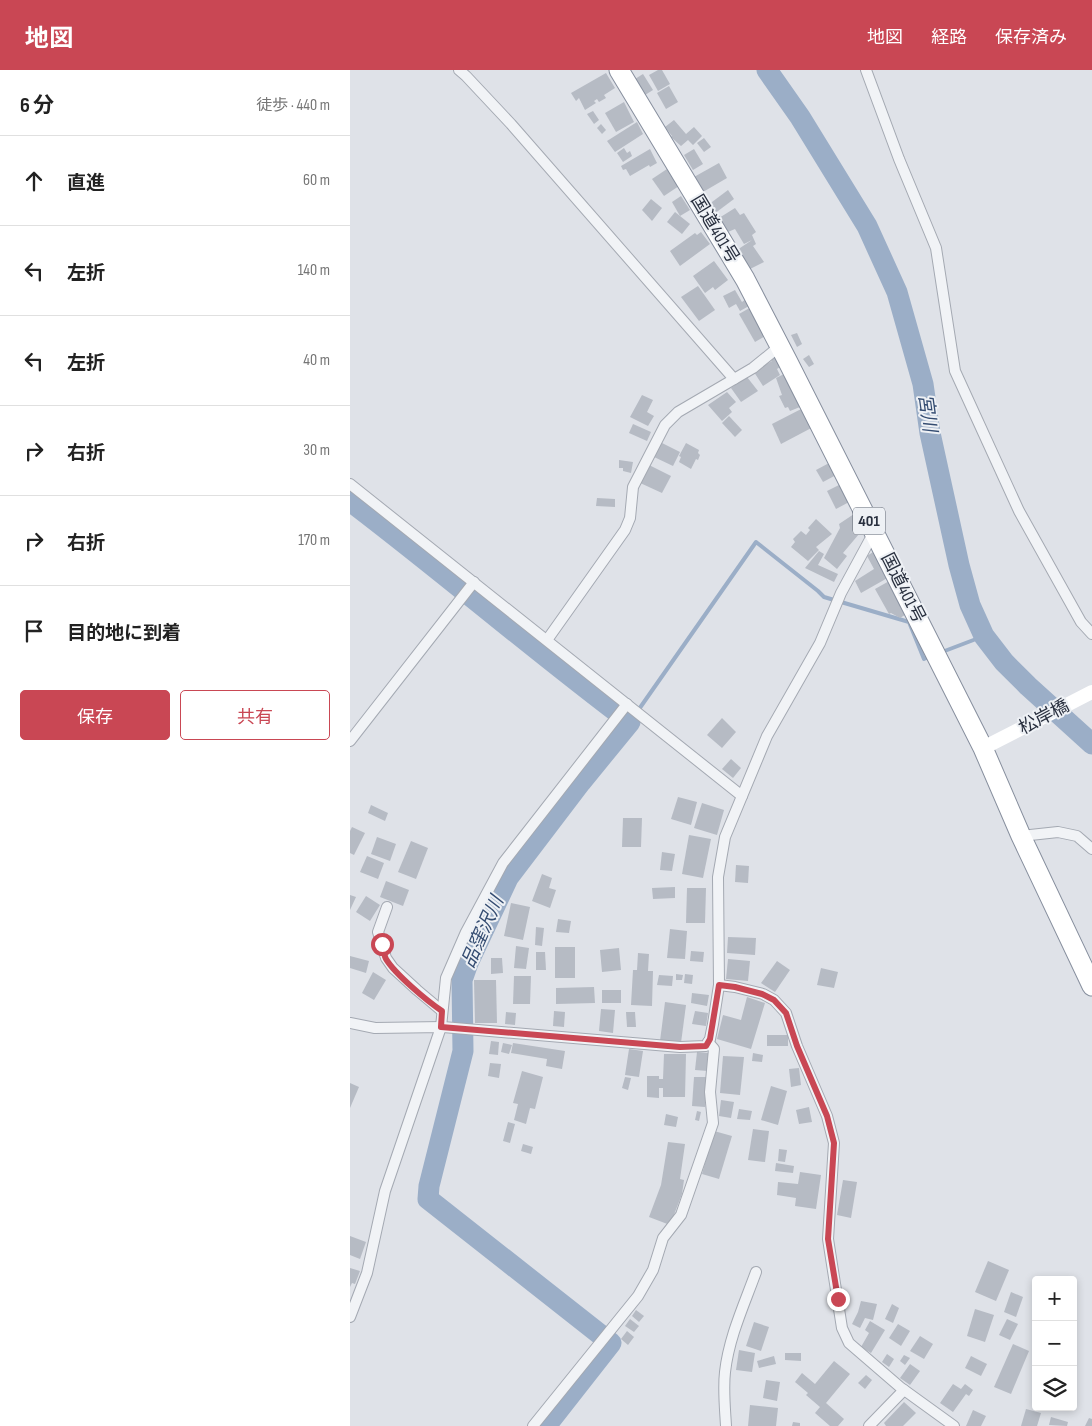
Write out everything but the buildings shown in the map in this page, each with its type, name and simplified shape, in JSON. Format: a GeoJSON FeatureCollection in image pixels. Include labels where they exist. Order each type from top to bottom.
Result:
{"type":"FeatureCollection","features":[{"type":"Feature","properties":{"kind":"highway","name":"国道401号"},"geometry":{"type":"LineString","coordinates":[[619,70],[745,278],[875,531],[990,745],[1021,836],[1092,986]]}},
{"type":"Feature","properties":{"kind":"main road","name":"松岸橋"},"geometry":{"type":"LineString","coordinates":[[990,745],[1092,692]]}},
{"type":"Feature","properties":{"kind":"street"},"geometry":{"type":"LineString","coordinates":[[459,70],[511,124],[734,380]]}},
{"type":"Feature","properties":{"kind":"street"},"geometry":{"type":"LineString","coordinates":[[866,70],[899,159],[936,248],[955,371],[1019,511],[1081,622],[1092,634]]}},
{"type":"Feature","properties":{"kind":"street"},"geometry":{"type":"LineString","coordinates":[[547,640],[625,530],[630,518],[632,487],[665,425],[678,412],[753,368],[780,346]]}},
{"type":"Feature","properties":{"kind":"street"},"geometry":{"type":"LineString","coordinates":[[350,484],[742,796]]}},
{"type":"Feature","properties":{"kind":"street"},"geometry":{"type":"LineString","coordinates":[[350,1023],[376,1028],[441,1027],[680,1047],[706,1046],[713,1024],[719,985],[718,877],[725,837],[767,736],[820,643],[841,593],[875,531]]}},
{"type":"Feature","properties":{"kind":"street"},"geometry":{"type":"LineString","coordinates":[[350,741],[474,582]]}},
{"type":"Feature","properties":{"kind":"street"},"geometry":{"type":"LineString","coordinates":[[350,1317],[367,1273],[385,1191],[441,1027],[446,978],[466,932],[498,870],[627,704]]}},
{"type":"Feature","properties":{"kind":"street"},"geometry":{"type":"LineString","coordinates":[[1021,836],[1058,832],[1076,836],[1092,849]]}},
{"type":"Feature","properties":{"kind":"street"},"geometry":{"type":"LineString","coordinates":[[387,907],[378,932],[386,958],[393,968],[442,1011]]}},
{"type":"Feature","properties":{"kind":"street"},"geometry":{"type":"LineString","coordinates":[[719,985],[762,994],[774,1000],[786,1013],[797,1046],[827,1116],[834,1143],[828,1239],[842,1328],[849,1342],[904,1390],[954,1426]]}},
{"type":"Feature","properties":{"kind":"street"},"geometry":{"type":"LineString","coordinates":[[533,1426],[638,1296],[653,1270],[663,1238],[681,1215],[713,1123],[710,1092],[714,1049],[708,1042]]}},
{"type":"Feature","properties":{"kind":"street"},"geometry":{"type":"LineString","coordinates":[[726,1426],[725,1374],[728,1351],[732,1335],[756,1272]]}},
{"type":"Feature","properties":{"kind":"street"},"geometry":{"type":"LineString","coordinates":[[869,1426],[904,1390]]}},
{"type":"Feature","properties":{"kind":"waterway","name":"宮川"},"geometry":{"type":"LineString","coordinates":[[767,70],[800,117],[867,226],[897,292],[923,384],[930,433],[959,565],[970,605],[984,636],[1004,662],[1092,744]]}},
{"type":"Feature","properties":{"kind":"waterway","name":"品窪沢川"},"geometry":{"type":"LineString","coordinates":[[350,501],[630,722],[581,782],[508,878],[468,963],[462,980],[463,1051],[429,1186],[428,1199],[611,1343],[546,1426]]}},
{"type":"Feature","properties":{"kind":"waterway"},"geometry":{"type":"LineString","coordinates":[[630,722],[756,542],[824,597],[909,622],[924,659],[931,656]]}},
{"type":"Feature","properties":{"kind":"waterway"},"geometry":{"type":"LineString","coordinates":[[942,652],[984,636]]}},
{"type":"Feature","properties":{"kind":"route"},"geometry":{"type":"LineString","coordinates":[[382,944],[386,958],[393,968],[442,1011],[441,1027],[696,1047],[706,1046],[710,1039],[719,985],[762,994],[774,1000],[786,1013],[797,1046],[827,1116],[834,1143],[828,1239],[838,1299]]}}]}
